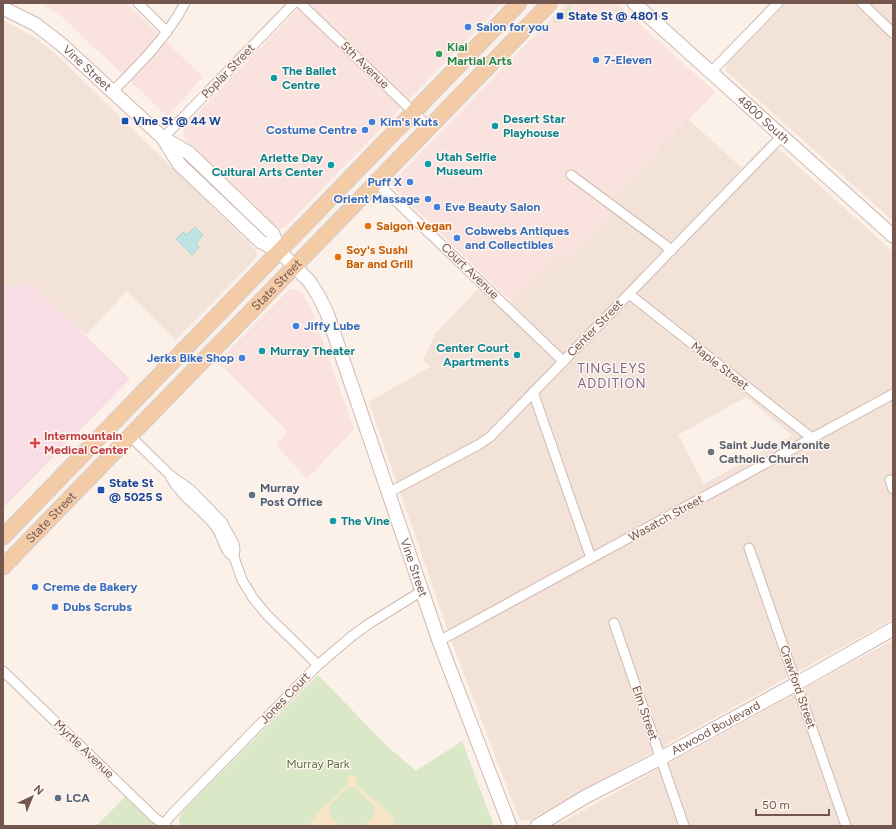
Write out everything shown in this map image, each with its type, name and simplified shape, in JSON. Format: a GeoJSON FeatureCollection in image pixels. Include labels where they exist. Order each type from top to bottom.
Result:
{"type":"FeatureCollection","features":[{"type":"Feature","properties":{"kind":"main road","name":"State Street"},"geometry":{"type":"LineString","coordinates":[[3,538],[519,3]]}},
{"type":"Feature","properties":{"kind":"main road","name":"State Street"},"geometry":{"type":"LineString","coordinates":[[3,568],[550,3]]}},
{"type":"Feature","properties":{"kind":"street"},"geometry":{"type":"LineString","coordinates":[[138,3],[167,32]]}},
{"type":"Feature","properties":{"kind":"street"},"geometry":{"type":"LineString","coordinates":[[113,91],[155,47],[167,32],[185,3]]}},
{"type":"Feature","properties":{"kind":"street","name":"Poplar Street"},"geometry":{"type":"LineString","coordinates":[[163,138],[294,3]]}},
{"type":"Feature","properties":{"kind":"street","name":"5th Avenue"},"geometry":{"type":"LineString","coordinates":[[300,3],[429,127]]}},
{"type":"Feature","properties":{"kind":"street","name":"4800 South"},"geometry":{"type":"LineString","coordinates":[[634,3],[893,236]]}},
{"type":"Feature","properties":{"kind":"street"},"geometry":{"type":"LineString","coordinates":[[711,72],[778,3]]}},
{"type":"Feature","properties":{"kind":"street"},"geometry":{"type":"LineString","coordinates":[[862,3],[893,33]]}},
{"type":"Feature","properties":{"kind":"street","name":"Vine Street"},"geometry":{"type":"LineString","coordinates":[[3,8],[35,24],[61,44],[163,138],[179,164],[261,242],[279,251],[315,289],[327,313],[439,641],[510,826]]}},
{"type":"Feature","properties":{"kind":"street","name":"Center Street"},"geometry":{"type":"LineString","coordinates":[[388,493],[487,439],[782,136]]}},
{"type":"Feature","properties":{"kind":"street"},"geometry":{"type":"LineString","coordinates":[[571,175],[664,244],[671,251]]}},
{"type":"Feature","properties":{"kind":"street","name":"Court Avenue"},"geometry":{"type":"LineString","coordinates":[[376,182],[563,361]]}},
{"type":"Feature","properties":{"kind":"street","name":"Maple Street"},"geometry":{"type":"LineString","coordinates":[[629,294],[812,438]]}},
{"type":"Feature","properties":{"kind":"street"},"geometry":{"type":"LineString","coordinates":[[533,392],[591,558]]}},
{"type":"Feature","properties":{"kind":"street","name":"Wasatch Street"},"geometry":{"type":"LineString","coordinates":[[439,641],[893,394]]}},
{"type":"Feature","properties":{"kind":"street"},"geometry":{"type":"LineString","coordinates":[[130,436],[170,475],[177,489],[215,526],[229,554],[234,557],[242,580],[253,598],[267,615],[318,665]]}},
{"type":"Feature","properties":{"kind":"street","name":"Crawford Street"},"geometry":{"type":"LineString","coordinates":[[749,548],[846,826]]}},
{"type":"Feature","properties":{"kind":"street","name":"Jones Court"},"geometry":{"type":"LineString","coordinates":[[165,825],[176,810],[318,665],[370,622],[422,591]]}},
{"type":"Feature","properties":{"kind":"street","name":"Elm Street"},"geometry":{"type":"LineString","coordinates":[[614,622],[684,826]]}},
{"type":"Feature","properties":{"kind":"street","name":"Atwood Boulevard"},"geometry":{"type":"LineString","coordinates":[[537,826],[586,797],[661,758],[893,629]]}},
{"type":"Feature","properties":{"kind":"street","name":"Myrtle Avenue"},"geometry":{"type":"LineString","coordinates":[[3,671],[165,825]]}},
{"type":"Feature","properties":{"kind":"shaded area"},"geometry":{"type":"Polygon","coordinates":[[[41,3],[126,3],[203,77],[167,116],[61,16],[41,3]]]}},
{"type":"Feature","properties":{"kind":"shaded area"},"geometry":{"type":"Polygon","coordinates":[[[304,3],[503,3],[286,226],[281,228],[273,226],[184,139],[183,132],[185,126],[304,3]]]}},
{"type":"Feature","properties":{"kind":"shaded area"},"geometry":{"type":"Polygon","coordinates":[[[566,3],[616,3],[715,92],[605,205],[613,212],[567,260],[559,253],[511,302],[390,184],[566,3]]]}},
{"type":"Feature","properties":{"kind":"shaded area"},"geometry":{"type":"Polygon","coordinates":[[[786,3],[893,3],[893,221],[726,71],[726,65],[786,3]]]}},
{"type":"Feature","properties":{"kind":"shaded area"},"geometry":{"type":"Polygon","coordinates":[[[3,20],[34,37],[56,54],[255,249],[257,255],[255,259],[176,340],[127,291],[86,335],[34,286],[3,286],[3,20]]]}},
{"type":"Feature","properties":{"kind":"shaded area"},"geometry":{"type":"Polygon","coordinates":[[[688,119],[742,168],[769,140],[893,252],[893,619],[530,820],[524,821],[520,819],[517,813],[454,648],[369,402],[430,367],[423,360],[436,333],[479,288],[503,310],[688,119]],[[746,397],[678,435],[704,484],[792,435],[746,397]]]}},
{"type":"Feature","properties":{"kind":"shaded area","name":"Intermountain Medical Center"},"geometry":{"type":"Polygon","coordinates":[[[3,286],[34,286],[130,379],[3,508],[3,286]]]}},
{"type":"Feature","properties":{"kind":"shaded area"},"geometry":{"type":"Polygon","coordinates":[[[290,289],[301,292],[310,306],[354,429],[307,479],[276,445],[288,431],[217,362],[290,289]]]}},
{"type":"Feature","properties":{"kind":"shaded area"},"geometry":{"type":"Polygon","coordinates":[[[893,640],[893,826],[555,826],[693,750],[893,640]]]}},
{"type":"Feature","properties":{"kind":"green space"},"geometry":{"type":"Polygon","coordinates":[[[571,4],[572,10],[566,18],[559,23],[553,22],[561,14],[563,15],[565,12],[564,11],[571,4]]]}},
{"type":"Feature","properties":{"kind":"green space","name":"Murray Park"},"geometry":{"type":"Polygon","coordinates":[[[318,675],[388,747],[416,771],[462,741],[494,826],[180,826],[179,818],[182,812],[318,675]]]}},
{"type":"Feature","properties":{"kind":"green space"},"geometry":{"type":"Polygon","coordinates":[[[125,797],[155,825],[96,826],[125,797]]]}},
{"type":"Feature","properties":{"kind":"sand"},"geometry":{"type":"Polygon","coordinates":[[[351,776],[356,778],[357,785],[374,801],[382,806],[394,820],[392,826],[364,826],[374,816],[374,811],[376,808],[355,787],[348,787],[328,808],[331,813],[331,817],[340,826],[313,826],[311,822],[321,809],[347,785],[347,779],[351,776]]]}},
{"type":"Feature","properties":{"kind":"water"},"geometry":{"type":"Polygon","coordinates":[[[195,227],[203,235],[196,243],[199,247],[192,255],[176,239],[183,232],[187,235],[195,227]]]}},
{"type":"Feature","properties":{"kind":"place","name":"State St @ 4801 S"},"geometry":{"type":"Point","coordinates":[560,16]}},
{"type":"Feature","properties":{"kind":"place","name":"Salon for you"},"geometry":{"type":"Point","coordinates":[468,27]}},
{"type":"Feature","properties":{"kind":"place","name":"Kiai Martial Arts"},"geometry":{"type":"Point","coordinates":[439,54]}},
{"type":"Feature","properties":{"kind":"place","name":"7-Eleven"},"geometry":{"type":"Point","coordinates":[596,60]}},
{"type":"Feature","properties":{"kind":"place","name":"The Ballet Centre"},"geometry":{"type":"Point","coordinates":[274,78]}},
{"type":"Feature","properties":{"kind":"place","name":"Vine St @ 44 W"},"geometry":{"type":"Point","coordinates":[125,121]}},
{"type":"Feature","properties":{"kind":"place","name":"Kim's Kuts"},"geometry":{"type":"Point","coordinates":[372,122]}},
{"type":"Feature","properties":{"kind":"place","name":"Desert Star Playhouse"},"geometry":{"type":"Point","coordinates":[495,126]}},
{"type":"Feature","properties":{"kind":"place","name":"Costume Centre"},"geometry":{"type":"Point","coordinates":[365,130]}},
{"type":"Feature","properties":{"kind":"place","name":"Utah Selfie Museum"},"geometry":{"type":"Point","coordinates":[428,164]}},
{"type":"Feature","properties":{"kind":"place","name":"Arlette Day Cultural Arts Center"},"geometry":{"type":"Point","coordinates":[331,165]}},
{"type":"Feature","properties":{"kind":"place","name":"Puff X"},"geometry":{"type":"Point","coordinates":[410,182]}},
{"type":"Feature","properties":{"kind":"place","name":"Orient Massage"},"geometry":{"type":"Point","coordinates":[428,199]}},
{"type":"Feature","properties":{"kind":"place","name":"Eve Beauty Salon"},"geometry":{"type":"Point","coordinates":[437,207]}},
{"type":"Feature","properties":{"kind":"place","name":"Saigon Vegan"},"geometry":{"type":"Point","coordinates":[368,226]}},
{"type":"Feature","properties":{"kind":"place","name":"Cobwebs Antiques and Collectibles"},"geometry":{"type":"Point","coordinates":[457,238]}},
{"type":"Feature","properties":{"kind":"place","name":"Soy's Sushi Bar and Grill"},"geometry":{"type":"Point","coordinates":[338,257]}},
{"type":"Feature","properties":{"kind":"place","name":"Jiffy Lube"},"geometry":{"type":"Point","coordinates":[296,326]}},
{"type":"Feature","properties":{"kind":"place","name":"Murray Theater"},"geometry":{"type":"Point","coordinates":[262,351]}},
{"type":"Feature","properties":{"kind":"place","name":"Center Court Apartments"},"geometry":{"type":"Point","coordinates":[517,355]}},
{"type":"Feature","properties":{"kind":"place","name":"Jerks Bike Shop"},"geometry":{"type":"Point","coordinates":[242,358]}},
{"type":"Feature","properties":{"kind":"place","name":"Intermountain Medical Center"},"geometry":{"type":"Point","coordinates":[35,443]}},
{"type":"Feature","properties":{"kind":"place","name":"Saint Jude Maronite Catholic Church"},"geometry":{"type":"Point","coordinates":[711,452]}},
{"type":"Feature","properties":{"kind":"place","name":"State St @ 5025 S"},"geometry":{"type":"Point","coordinates":[101,490]}},
{"type":"Feature","properties":{"kind":"place","name":"Murray Post Office"},"geometry":{"type":"Point","coordinates":[252,495]}},
{"type":"Feature","properties":{"kind":"place","name":"The Vine"},"geometry":{"type":"Point","coordinates":[333,521]}},
{"type":"Feature","properties":{"kind":"place","name":"Creme de Bakery"},"geometry":{"type":"Point","coordinates":[35,587]}},
{"type":"Feature","properties":{"kind":"place","name":"Dubs Scrubs"},"geometry":{"type":"Point","coordinates":[55,607]}},
{"type":"Feature","properties":{"kind":"place","name":"LCA"},"geometry":{"type":"Point","coordinates":[58,798]}},
{"type":"Feature","properties":{"kind":"district","name":"TINGLEYS ADDITION"},"geometry":{"type":"Point","coordinates":[612,376]}}]}
